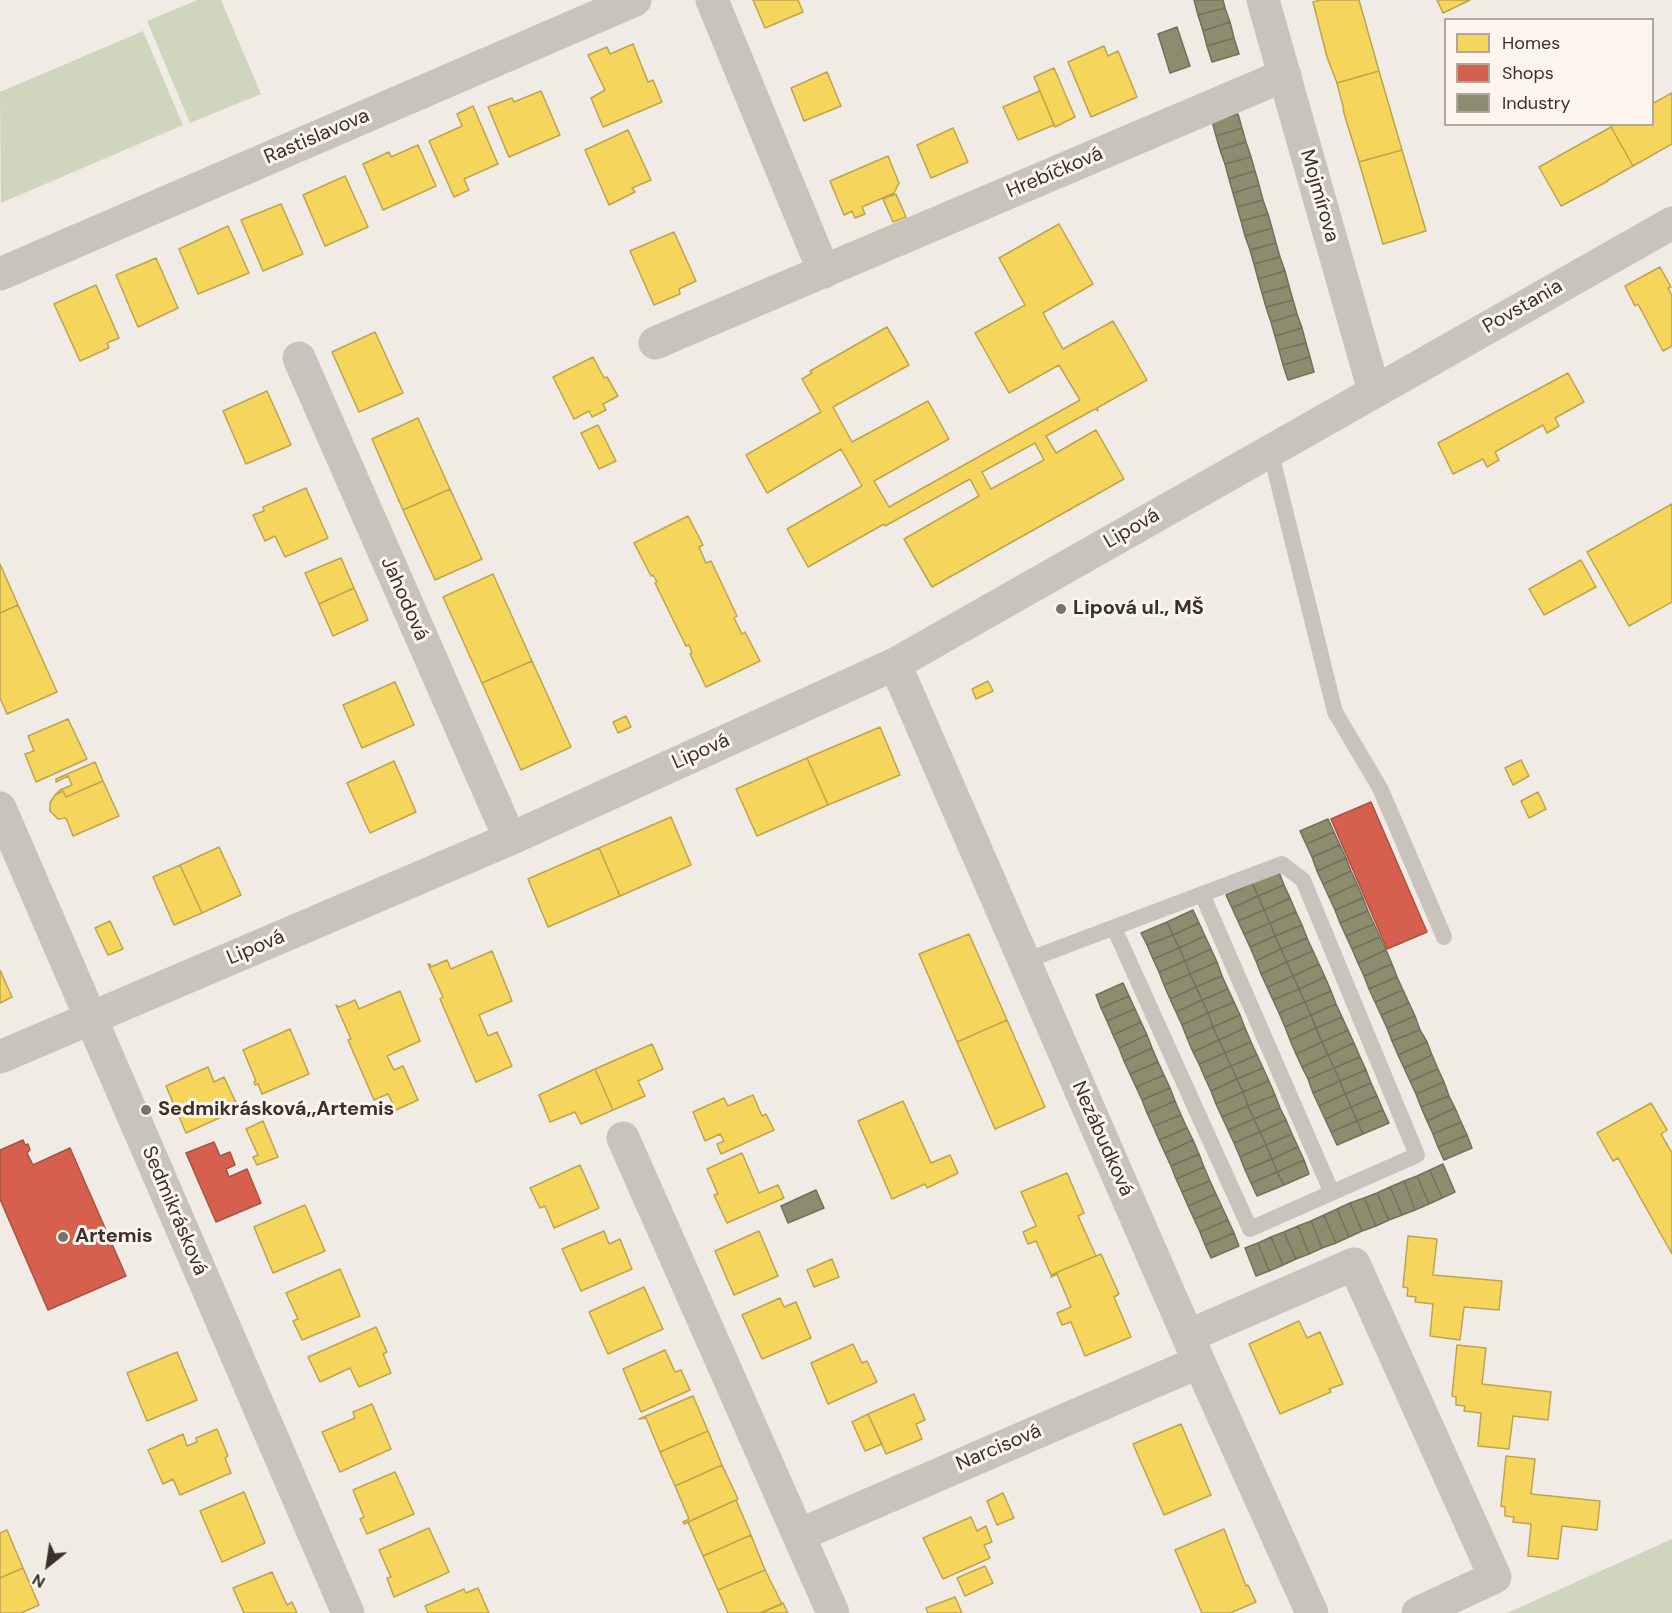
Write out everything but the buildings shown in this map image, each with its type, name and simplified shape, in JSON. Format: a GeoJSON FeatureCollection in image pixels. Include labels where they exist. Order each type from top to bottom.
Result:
{"type":"FeatureCollection","features":[{"type":"Feature","properties":{"kind":"street","name":"Rastislavova"},"geometry":{"type":"LineString","coordinates":[[0,274],[634,0]]}},
{"type":"Feature","properties":{"kind":"street"},"geometry":{"type":"LineString","coordinates":[[712,0],[824,272]]}},
{"type":"Feature","properties":{"kind":"street","name":"Mojmírova"},"geometry":{"type":"LineString","coordinates":[[1263,0],[1374,392]]}},
{"type":"Feature","properties":{"kind":"street","name":"Hrebíčková"},"geometry":{"type":"LineString","coordinates":[[656,343],[1285,75]]}},
{"type":"Feature","properties":{"kind":"street","name":"Povstania"},"geometry":{"type":"LineString","coordinates":[[1374,392],[1672,223]]}},
{"type":"Feature","properties":{"kind":"street","name":"Jahodová"},"geometry":{"type":"LineString","coordinates":[[299,358],[510,839]]}},
{"type":"Feature","properties":{"kind":"street","name":"Lipová"},"geometry":{"type":"LineString","coordinates":[[0,1057],[510,839],[895,664],[1374,392]]}},
{"type":"Feature","properties":{"kind":"street","name":"Nezábudková"},"geometry":{"type":"LineString","coordinates":[[895,664],[1194,1349],[1312,1613]]}},
{"type":"Feature","properties":{"kind":"street","name":"Sedmikrásková"},"geometry":{"type":"LineString","coordinates":[[0,808],[348,1613]]}},
{"type":"Feature","properties":{"kind":"street"},"geometry":{"type":"LineString","coordinates":[[623,1138],[834,1613]]}},
{"type":"Feature","properties":{"kind":"street","name":"Narcisová"},"geometry":{"type":"LineString","coordinates":[[799,1535],[1194,1349],[1354,1264],[1495,1577],[1418,1613]]}},
{"type":"Feature","properties":{"kind":"lane"},"geometry":{"type":"LineString","coordinates":[[1270,450],[1335,712],[1380,788],[1444,937]]}},
{"type":"Feature","properties":{"kind":"lane"},"geometry":{"type":"LineString","coordinates":[[1025,961],[1282,864],[1303,880],[1417,1155],[1250,1229],[1114,928]]}},
{"type":"Feature","properties":{"kind":"lane"},"geometry":{"type":"LineString","coordinates":[[1202,894],[1332,1193]]}},
{"type":"Feature","properties":{"kind":"green space"},"geometry":{"type":"Polygon","coordinates":[[[197,0],[221,0],[261,94],[190,123],[147,21],[197,0]]]}},
{"type":"Feature","properties":{"kind":"green space"},"geometry":{"type":"Polygon","coordinates":[[[143,31],[183,125],[1,203],[0,92],[143,31]]]}},
{"type":"Feature","properties":{"kind":"green space"},"geometry":{"type":"Polygon","coordinates":[[[1672,1539],[1672,1613],[1507,1613],[1672,1539]]]}},
{"type":"Feature","properties":{"kind":"place","name":"Lipová ul., MŠ"},"geometry":{"type":"Point","coordinates":[1061,609]}},
{"type":"Feature","properties":{"kind":"place","name":"Sedmikrásková,,Artemis"},"geometry":{"type":"Point","coordinates":[146,1110]}},
{"type":"Feature","properties":{"kind":"place","name":"Artemis"},"geometry":{"type":"Point","coordinates":[63,1237]}}]}
